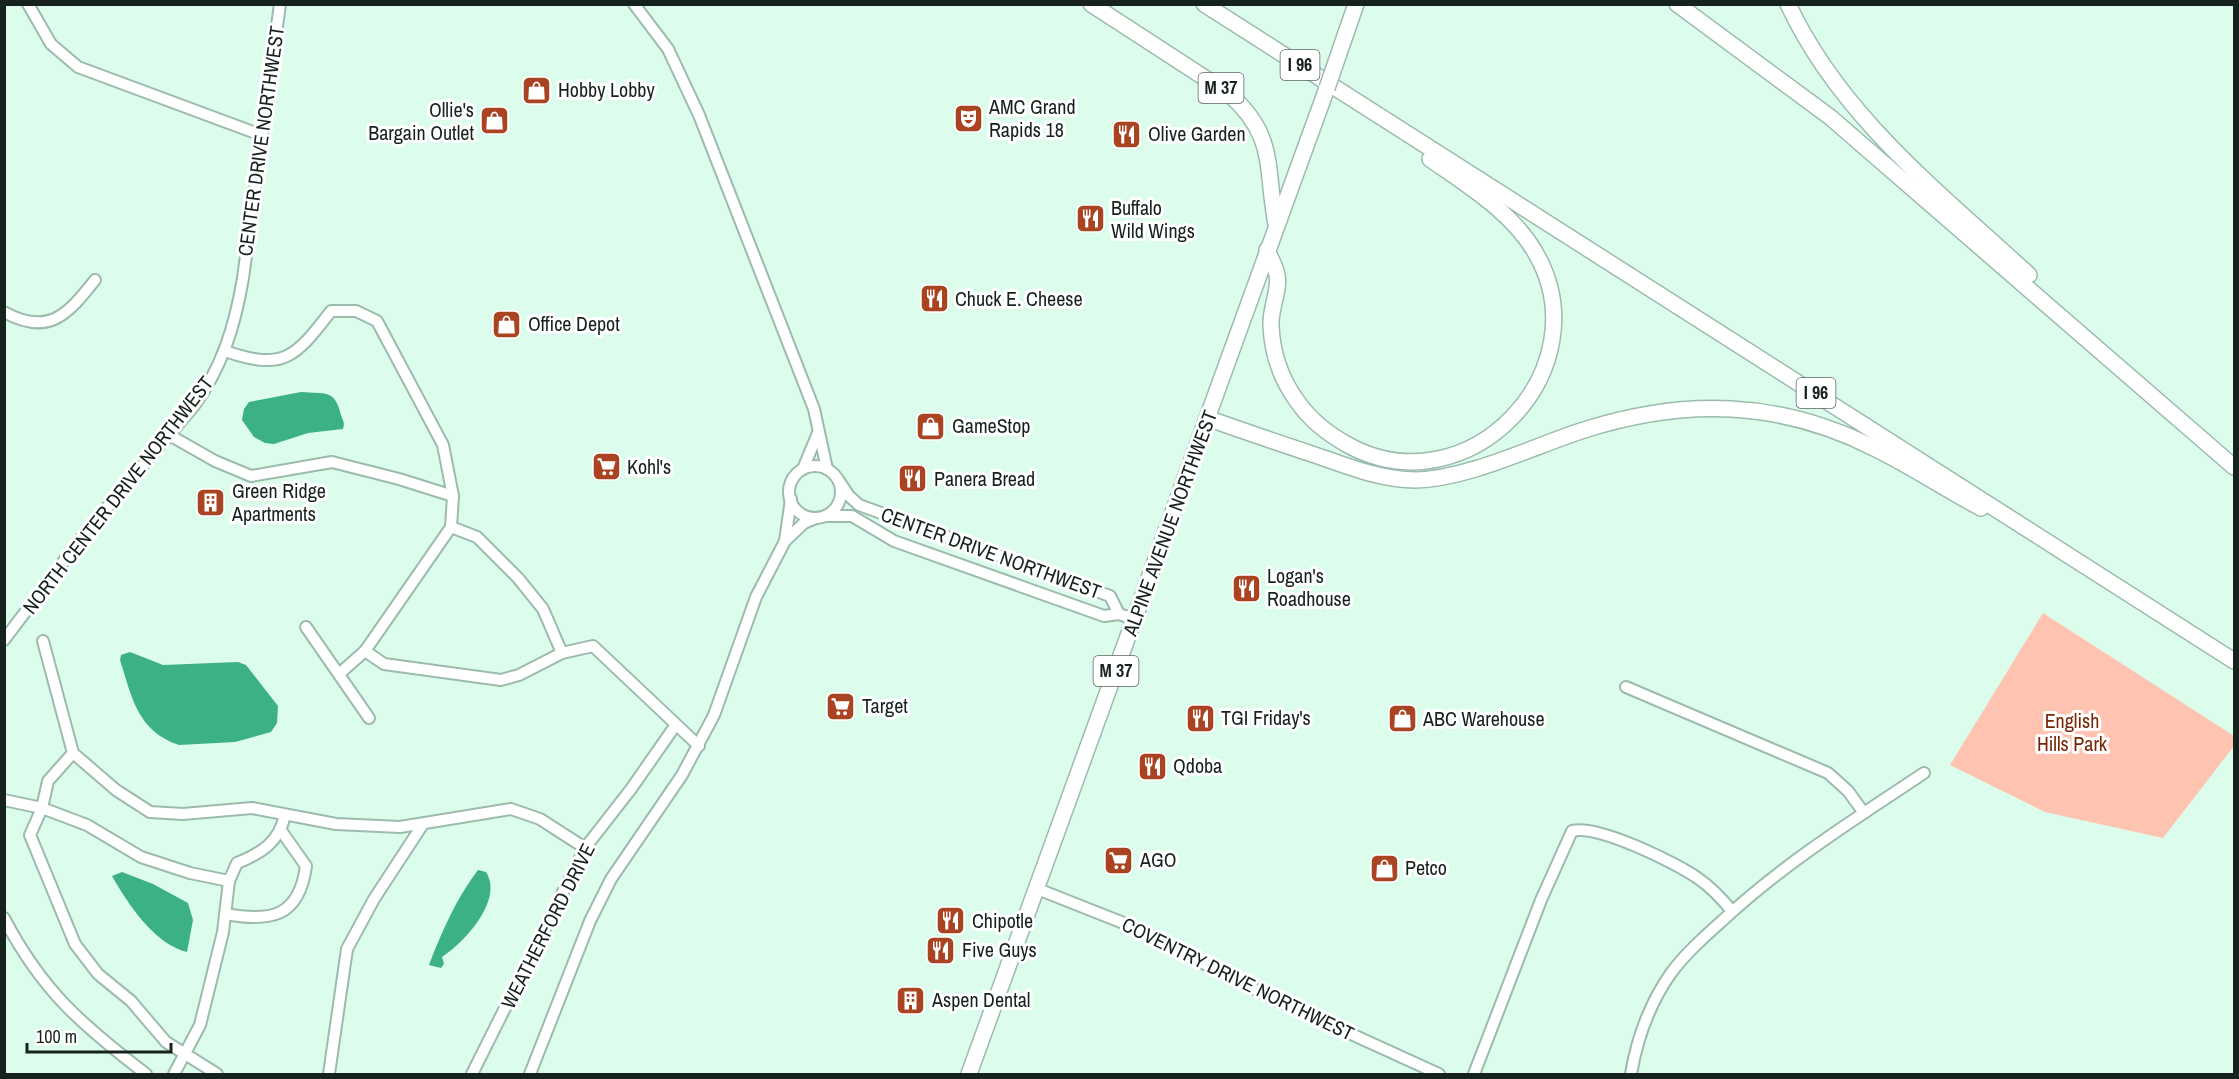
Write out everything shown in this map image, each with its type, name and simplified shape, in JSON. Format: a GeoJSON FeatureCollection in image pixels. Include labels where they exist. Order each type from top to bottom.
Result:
{"type":"FeatureCollection","features":[{"type":"Feature","properties":{"kind":"highway","name":"M 37"},"geometry":{"type":"LineString","coordinates":[[1091,4],[1228,93],[1244,107],[1264,140],[1276,225]]}},
{"type":"Feature","properties":{"kind":"highway","name":"I 96"},"geometry":{"type":"LineString","coordinates":[[1204,4],[2235,661]]}},
{"type":"Feature","properties":{"kind":"highway","name":"ALPINE AVENUE NORTHWEST"},"geometry":{"type":"LineString","coordinates":[[969,1074],[1276,225],[1310,137],[1356,4]]}},
{"type":"Feature","properties":{"kind":"highway"},"geometry":{"type":"LineString","coordinates":[[1677,4],[1830,117],[2235,467]]}},
{"type":"Feature","properties":{"kind":"highway"},"geometry":{"type":"LineString","coordinates":[[1788,4],[1815,54],[1863,120],[2037,282],[2073,327]]}},
{"type":"Feature","properties":{"kind":"highway"},"geometry":{"type":"LineString","coordinates":[[1267,250],[1278,276],[1271,325],[1278,365],[1298,403],[1334,437],[1358,450],[1383,458],[1433,460],[1468,450],[1494,435],[1510,421],[1529,399],[1548,357],[1553,331],[1551,300],[1546,277],[1536,253],[1521,231],[1503,213],[1419,151],[1396,126]]}},
{"type":"Feature","properties":{"kind":"highway"},"geometry":{"type":"LineString","coordinates":[[1207,418],[1360,471],[1389,478],[1414,480],[1460,473],[1544,443],[1637,414],[1698,407],[1766,412],[1819,424],[1860,441],[1965,500],[2069,554]]}},
{"type":"Feature","properties":{"kind":"street"},"geometry":{"type":"LineString","coordinates":[[28,4],[51,44],[74,64],[90,74],[261,135]]}},
{"type":"Feature","properties":{"kind":"street","name":"CENTER DRIVE NORTHWEST"},"geometry":{"type":"LineString","coordinates":[[243,278],[280,4]]}},
{"type":"Feature","properties":{"kind":"street"},"geometry":{"type":"LineString","coordinates":[[634,4],[668,49],[699,115],[814,409],[827,469]]}},
{"type":"Feature","properties":{"kind":"street","name":"NORTH CENTER DRIVE NORTHWEST"},"geometry":{"type":"LineString","coordinates":[[4,640],[86,532],[171,436],[209,385],[237,318],[243,278]]}},
{"type":"Feature","properties":{"kind":"street"},"geometry":{"type":"LineString","coordinates":[[4,312],[30,322],[44,323],[59,319],[76,303],[94,280]]}},
{"type":"Feature","properties":{"kind":"street"},"geometry":{"type":"LineString","coordinates":[[225,351],[260,361],[279,359],[301,349],[331,311],[356,311],[377,321],[443,446],[453,496],[451,527],[365,651],[339,674]]}},
{"type":"Feature","properties":{"kind":"street"},"geometry":{"type":"LineString","coordinates":[[785,541],[791,482],[803,469],[819,430]]}},
{"type":"Feature","properties":{"kind":"street"},"geometry":{"type":"LineString","coordinates":[[171,436],[215,461],[251,476],[332,462],[453,496]]}},
{"type":"Feature","properties":{"kind":"street"},"geometry":{"type":"LineString","coordinates":[[530,1074],[590,921],[611,879],[699,746],[714,715],[756,597],[785,541],[804,523],[821,517],[838,505],[841,497],[839,481],[827,469],[819,466],[803,469]]}},
{"type":"Feature","properties":{"kind":"street","name":"CENTER DRIVE NORTHWEST"},"geometry":{"type":"LineString","coordinates":[[821,517],[852,516],[894,541],[1104,616],[1119,614],[1110,596],[860,505],[849,496],[839,481]]}},
{"type":"Feature","properties":{"kind":"street"},"geometry":{"type":"LineString","coordinates":[[791,499],[801,513],[821,517]]}},
{"type":"Feature","properties":{"kind":"street"},"geometry":{"type":"LineString","coordinates":[[451,527],[477,537],[518,578],[543,609],[562,653]]}},
{"type":"Feature","properties":{"kind":"street"},"geometry":{"type":"LineString","coordinates":[[1119,614],[1134,619]]}},
{"type":"Feature","properties":{"kind":"street"},"geometry":{"type":"LineString","coordinates":[[306,627],[369,718]]}},
{"type":"Feature","properties":{"kind":"street"},"geometry":{"type":"LineString","coordinates":[[43,641],[73,753],[116,790],[150,812],[183,814],[252,808],[362,826],[400,827],[511,809],[540,819],[585,848]]}},
{"type":"Feature","properties":{"kind":"street"},"geometry":{"type":"LineString","coordinates":[[365,651],[384,664],[501,680],[519,675],[562,653],[593,646],[675,726],[699,746]]}},
{"type":"Feature","properties":{"kind":"street"},"geometry":{"type":"LineString","coordinates":[[1626,687],[1828,773],[1848,791],[1864,813]]}},
{"type":"Feature","properties":{"kind":"street","name":"WEATHERFORD DRIVE"},"geometry":{"type":"LineString","coordinates":[[472,1074],[585,848],[631,789],[675,726]]}},
{"type":"Feature","properties":{"kind":"street"},"geometry":{"type":"LineString","coordinates":[[73,753],[48,781],[42,808],[30,835],[75,944],[98,974],[131,1001],[166,1042],[184,1056],[217,1074]]}},
{"type":"Feature","properties":{"kind":"street"},"geometry":{"type":"LineString","coordinates":[[1631,1074],[1642,1031],[1658,995],[1672,972],[1697,944],[1732,911],[1784,868],[1924,773]]}},
{"type":"Feature","properties":{"kind":"street"},"geometry":{"type":"LineString","coordinates":[[4,800],[42,808],[87,825],[141,856],[190,873],[229,881]]}},
{"type":"Feature","properties":{"kind":"street"},"geometry":{"type":"LineString","coordinates":[[174,1074],[200,1024],[224,932],[229,881],[237,863],[254,857],[282,832],[285,815]]}},
{"type":"Feature","properties":{"kind":"street"},"geometry":{"type":"LineString","coordinates":[[329,1074],[347,949],[374,899],[423,824]]}},
{"type":"Feature","properties":{"kind":"street"},"geometry":{"type":"LineString","coordinates":[[1474,1074],[1541,900],[1572,831],[1582,828],[1604,834],[1683,868],[1719,894],[1732,911]]}},
{"type":"Feature","properties":{"kind":"street"},"geometry":{"type":"LineString","coordinates":[[225,914],[271,918],[295,901],[304,882],[306,866],[282,832]]}},
{"type":"Feature","properties":{"kind":"street","name":"COVENTRY DRIVE NORTHWEST"},"geometry":{"type":"LineString","coordinates":[[1035,888],[1126,924],[1272,998],[1439,1074]]}},
{"type":"Feature","properties":{"kind":"street"},"geometry":{"type":"LineString","coordinates":[[4,918],[47,987],[87,1029],[146,1074]]}},
{"type":"Feature","properties":{"kind":"green space","name":"English Hills Park"},"geometry":{"type":"Polygon","coordinates":[[[2043,613],[2234,736],[2234,746],[2163,838],[2045,812],[1950,765],[2043,613]]]}},
{"type":"Feature","properties":{"kind":"shaded area"},"geometry":{"type":"Polygon","coordinates":[[[301,392],[323,393],[332,397],[339,407],[344,422],[343,429],[308,433],[274,444],[265,443],[254,437],[242,420],[244,409],[249,402],[301,392]]]}},
{"type":"Feature","properties":{"kind":"shaded area"},"geometry":{"type":"Polygon","coordinates":[[[130,652],[163,665],[238,662],[246,665],[278,706],[277,723],[271,732],[235,742],[179,745],[165,739],[145,722],[133,699],[120,660],[121,655],[130,652]]]}},
{"type":"Feature","properties":{"kind":"shaded area"},"geometry":{"type":"Polygon","coordinates":[[[478,870],[486,872],[490,883],[490,895],[486,908],[461,942],[442,957],[444,964],[441,968],[429,965],[450,916],[478,870]]]}},
{"type":"Feature","properties":{"kind":"shaded area"},"geometry":{"type":"Polygon","coordinates":[[[122,872],[153,884],[188,903],[193,920],[187,952],[164,941],[134,910],[112,876],[122,872]]]}},
{"type":"Feature","properties":{"kind":"place","name":"Hobby Lobby"},"geometry":{"type":"Point","coordinates":[537,90]}},
{"type":"Feature","properties":{"kind":"place","name":"AMC Grand Rapids 18"},"geometry":{"type":"Point","coordinates":[968,119]}},
{"type":"Feature","properties":{"kind":"place","name":"Ollie's Bargain Outlet"},"geometry":{"type":"Point","coordinates":[495,121]}},
{"type":"Feature","properties":{"kind":"place","name":"Olive Garden"},"geometry":{"type":"Point","coordinates":[1127,134]}},
{"type":"Feature","properties":{"kind":"place","name":"Buffalo Wild Wings"},"geometry":{"type":"Point","coordinates":[1090,219]}},
{"type":"Feature","properties":{"kind":"place","name":"Chuck E. Cheese"},"geometry":{"type":"Point","coordinates":[934,299]}},
{"type":"Feature","properties":{"kind":"place","name":"Office Depot"},"geometry":{"type":"Point","coordinates":[507,324]}},
{"type":"Feature","properties":{"kind":"place","name":"GameStop"},"geometry":{"type":"Point","coordinates":[931,426]}},
{"type":"Feature","properties":{"kind":"place","name":"Kohl's"},"geometry":{"type":"Point","coordinates":[606,467]}},
{"type":"Feature","properties":{"kind":"place","name":"Panera Bread"},"geometry":{"type":"Point","coordinates":[913,479]}},
{"type":"Feature","properties":{"kind":"place","name":"Green Ridge Apartments"},"geometry":{"type":"Point","coordinates":[211,503]}},
{"type":"Feature","properties":{"kind":"place","name":"Logan's Roadhouse"},"geometry":{"type":"Point","coordinates":[1246,588]}},
{"type":"Feature","properties":{"kind":"place","name":"Target"},"geometry":{"type":"Point","coordinates":[841,706]}},
{"type":"Feature","properties":{"kind":"place","name":"TGI Friday's"},"geometry":{"type":"Point","coordinates":[1200,718]}},
{"type":"Feature","properties":{"kind":"place","name":"ABC Warehouse"},"geometry":{"type":"Point","coordinates":[1402,719]}},
{"type":"Feature","properties":{"kind":"place","name":"Qdoba"},"geometry":{"type":"Point","coordinates":[1152,766]}},
{"type":"Feature","properties":{"kind":"place","name":"AGO"},"geometry":{"type":"Point","coordinates":[1119,860]}},
{"type":"Feature","properties":{"kind":"place","name":"Petco"},"geometry":{"type":"Point","coordinates":[1384,868]}},
{"type":"Feature","properties":{"kind":"place","name":"Chipotle"},"geometry":{"type":"Point","coordinates":[951,921]}},
{"type":"Feature","properties":{"kind":"place","name":"Five Guys"},"geometry":{"type":"Point","coordinates":[941,950]}},
{"type":"Feature","properties":{"kind":"place","name":"Aspen Dental"},"geometry":{"type":"Point","coordinates":[911,1000]}}]}
